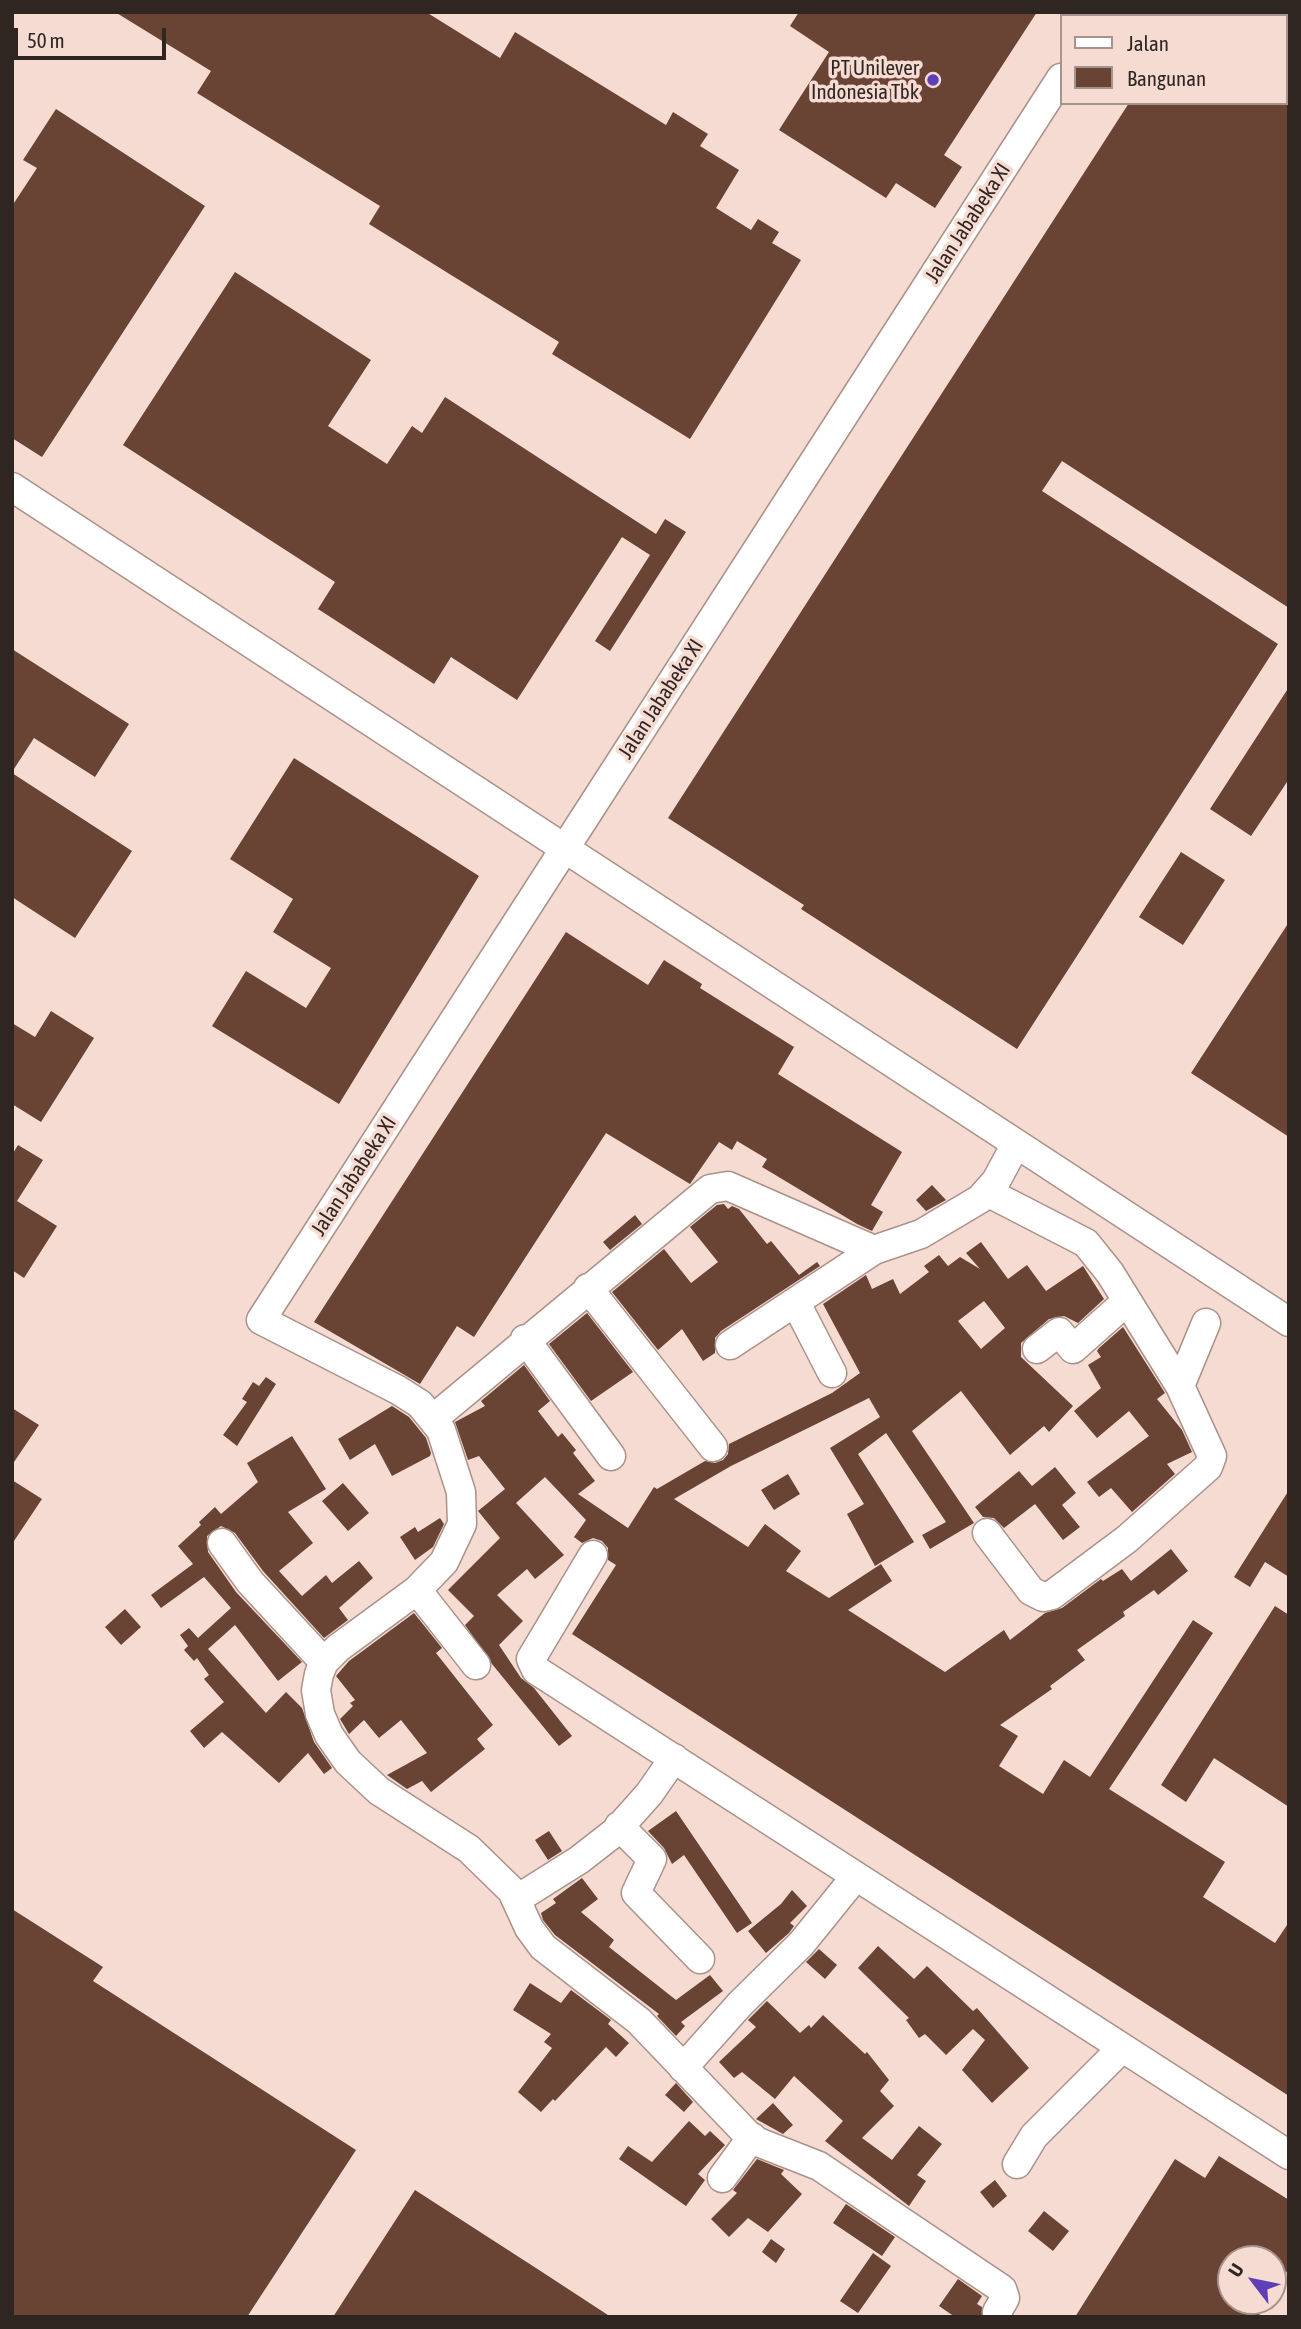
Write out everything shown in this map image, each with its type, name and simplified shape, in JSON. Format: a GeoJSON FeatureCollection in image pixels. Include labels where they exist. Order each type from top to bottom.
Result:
{"type":"FeatureCollection","features":[{"type":"Feature","properties":{"kind":"street","name":"Jalan Jababeka XI"},"geometry":{"type":"LineString","coordinates":[[434,1418],[398,1390],[261,1320],[1060,80]]}},
{"type":"Feature","properties":{"kind":"street"},"geometry":{"type":"LineString","coordinates":[[12,488],[1289,1322]]}},
{"type":"Feature","properties":{"kind":"street"},"geometry":{"type":"LineString","coordinates":[[730,1346],[874,1250],[921,1234],[987,1192],[1016,1144]]}},
{"type":"Feature","properties":{"kind":"street"},"geometry":{"type":"LineString","coordinates":[[874,1250],[722,1184],[710,1189],[525,1339],[434,1418],[448,1445],[461,1492],[462,1524],[444,1562],[417,1590],[338,1648],[324,1662],[316,1690],[320,1714],[329,1735],[348,1762],[379,1791],[469,1849],[517,1899],[529,1928],[543,1947],[639,2021],[752,2137],[819,2166],[957,2261],[993,2282],[1005,2294],[997,2312]]}},
{"type":"Feature","properties":{"kind":"street"},"geometry":{"type":"LineString","coordinates":[[987,1192],[1083,1240],[1110,1273],[1180,1386],[1212,1456],[1211,1462],[1127,1539],[1052,1595],[1043,1597],[1031,1591],[987,1533]]}},
{"type":"Feature","properties":{"kind":"street"},"geometry":{"type":"LineString","coordinates":[[588,1288],[713,1447]]}},
{"type":"Feature","properties":{"kind":"street"},"geometry":{"type":"LineString","coordinates":[[1037,1349],[1059,1332],[1073,1349],[1127,1301]]}},
{"type":"Feature","properties":{"kind":"street"},"geometry":{"type":"LineString","coordinates":[[796,1303],[832,1373]]}},
{"type":"Feature","properties":{"kind":"street"},"geometry":{"type":"LineString","coordinates":[[1180,1386],[1206,1323]]}},
{"type":"Feature","properties":{"kind":"street"},"geometry":{"type":"LineString","coordinates":[[525,1339],[611,1455]]}},
{"type":"Feature","properties":{"kind":"street"},"geometry":{"type":"LineString","coordinates":[[222,1543],[250,1582],[324,1662]]}},
{"type":"Feature","properties":{"kind":"street"},"geometry":{"type":"LineString","coordinates":[[593,1555],[530,1664],[1289,2155]]}},
{"type":"Feature","properties":{"kind":"street"},"geometry":{"type":"LineString","coordinates":[[417,1590],[476,1665]]}},
{"type":"Feature","properties":{"kind":"street"},"geometry":{"type":"LineString","coordinates":[[517,1899],[579,1860],[619,1826],[649,1794],[674,1758]]}},
{"type":"Feature","properties":{"kind":"street"},"geometry":{"type":"LineString","coordinates":[[619,1826],[652,1859],[652,1864],[636,1886],[639,1898],[700,1959]]}},
{"type":"Feature","properties":{"kind":"street"},"geometry":{"type":"LineString","coordinates":[[683,2068],[740,2004],[802,1944],[856,1876]]}},
{"type":"Feature","properties":{"kind":"street"},"geometry":{"type":"LineString","coordinates":[[1017,2164],[1034,2136],[1122,2048]]}},
{"type":"Feature","properties":{"kind":"street"},"geometry":{"type":"LineString","coordinates":[[722,2179],[752,2137]]}},
{"type":"Feature","properties":{"kind":"building"},"geometry":{"type":"Polygon","coordinates":[[[115,12],[426,12],[500,58],[515,32],[666,125],[673,112],[708,134],[700,146],[739,170],[716,208],[751,230],[758,219],[779,232],[772,243],[801,260],[690,439],[552,354],[559,342],[369,224],[380,206],[197,93],[211,71],[115,12]]]}},
{"type":"Feature","properties":{"kind":"building"},"geometry":{"type":"Polygon","coordinates":[[[799,12],[1037,12],[944,155],[962,167],[935,208],[896,183],[886,198],[779,130],[829,52],[790,26],[799,12]]]}},
{"type":"Feature","properties":{"kind":"building"},"geometry":{"type":"Polygon","coordinates":[[[1289,103],[1289,608],[1062,461],[1042,491],[1278,644],[1017,1049],[801,909],[804,905],[668,818],[1128,105],[1289,103]]]}},
{"type":"Feature","properties":{"kind":"building"},"geometry":{"type":"Polygon","coordinates":[[[56,109],[205,206],[42,457],[12,438],[12,206],[37,168],[23,160],[56,109]]]}},
{"type":"Feature","properties":{"kind":"building"},"geometry":{"type":"Polygon","coordinates":[[[235,272],[371,360],[328,426],[387,464],[412,426],[422,433],[445,397],[656,534],[665,519],[686,532],[610,651],[595,641],[650,555],[622,537],[517,700],[451,657],[434,684],[318,609],[335,582],[123,445],[235,272]]]}},
{"type":"Feature","properties":{"kind":"building"},"geometry":{"type":"Polygon","coordinates":[[[12,649],[129,724],[95,777],[34,738],[12,772],[12,649]]]}},
{"type":"Feature","properties":{"kind":"building"},"geometry":{"type":"Polygon","coordinates":[[[1289,687],[1289,779],[1251,836],[1210,809],[1289,687]]]}},
{"type":"Feature","properties":{"kind":"building"},"geometry":{"type":"Polygon","coordinates":[[[294,758],[479,876],[339,1104],[212,1026],[246,971],[306,1008],[331,968],[273,932],[293,899],[230,859],[294,758]]]}},
{"type":"Feature","properties":{"kind":"building"},"geometry":{"type":"Polygon","coordinates":[[[12,773],[132,851],[75,938],[12,897],[12,773]]]}},
{"type":"Feature","properties":{"kind":"building"},"geometry":{"type":"Polygon","coordinates":[[[1181,852],[1225,880],[1183,945],[1139,917],[1181,852]]]}},
{"type":"Feature","properties":{"kind":"building"},"geometry":{"type":"Polygon","coordinates":[[[1289,922],[1289,1137],[1191,1073],[1289,922]]]}},
{"type":"Feature","properties":{"kind":"building"},"geometry":{"type":"Polygon","coordinates":[[[566,932],[648,985],[664,960],[702,984],[700,988],[794,1047],[778,1074],[902,1152],[871,1205],[883,1212],[872,1231],[857,1224],[762,1167],[767,1159],[737,1141],[732,1150],[719,1142],[690,1184],[606,1133],[474,1337],[457,1326],[420,1384],[314,1322],[566,932]]]}},
{"type":"Feature","properties":{"kind":"building"},"geometry":{"type":"Polygon","coordinates":[[[51,1011],[94,1038],[41,1122],[12,1104],[12,1023],[35,1037],[51,1011]]]}},
{"type":"Feature","properties":{"kind":"building"},"geometry":{"type":"Polygon","coordinates":[[[18,1145],[43,1160],[17,1201],[57,1226],[24,1278],[12,1270],[12,1155],[18,1145]]]}},
{"type":"Feature","properties":{"kind":"building"},"geometry":{"type":"Polygon","coordinates":[[[932,1185],[946,1200],[926,1211],[916,1200],[932,1185]]]}},
{"type":"Feature","properties":{"kind":"building"},"geometry":{"type":"Polygon","coordinates":[[[724,1204],[728,1209],[732,1206],[739,1209],[767,1244],[771,1241],[799,1275],[817,1262],[820,1266],[721,1331],[715,1338],[715,1353],[703,1361],[682,1329],[658,1350],[612,1292],[664,1249],[691,1283],[718,1262],[690,1227],[717,1205],[724,1204]]]}},
{"type":"Feature","properties":{"kind":"building"},"geometry":{"type":"Polygon","coordinates":[[[635,1215],[642,1224],[610,1250],[603,1242],[635,1215]]]}},
{"type":"Feature","properties":{"kind":"building"},"geometry":{"type":"Polygon","coordinates":[[[981,1242],[1008,1279],[1027,1265],[1046,1291],[1083,1266],[1104,1299],[1078,1323],[1064,1316],[1049,1319],[1021,1343],[1021,1357],[1073,1406],[1049,1432],[1044,1426],[1010,1455],[961,1391],[912,1431],[974,1523],[930,1549],[922,1535],[946,1522],[886,1433],[858,1454],[914,1542],[875,1566],[847,1514],[864,1504],[830,1448],[880,1417],[869,1398],[731,1466],[674,1499],[748,1547],[765,1524],[801,1551],[786,1571],[829,1598],[881,1564],[892,1581],[848,1610],[945,1672],[1004,1630],[1010,1640],[1045,1613],[1062,1608],[1101,1579],[1103,1581],[1122,1569],[1131,1581],[1171,1549],[1188,1571],[1158,1595],[1154,1590],[1123,1612],[1125,1616],[1077,1650],[1085,1660],[1050,1686],[1052,1689],[1000,1725],[1018,1736],[999,1766],[1043,1794],[1064,1760],[1090,1777],[1193,1620],[1213,1633],[1109,1789],[1225,1862],[1203,1897],[1275,1943],[1289,1922],[1289,2096],[572,1634],[616,1565],[608,1560],[608,1548],[602,1541],[593,1538],[582,1543],[574,1537],[586,1520],[545,1477],[516,1503],[564,1555],[535,1579],[527,1569],[497,1595],[523,1621],[499,1645],[521,1678],[534,1688],[572,1736],[559,1746],[492,1664],[465,1625],[474,1616],[448,1590],[500,1538],[478,1511],[505,1489],[479,1456],[468,1460],[455,1422],[485,1406],[481,1401],[524,1365],[550,1401],[538,1411],[558,1437],[562,1433],[576,1450],[573,1453],[595,1481],[578,1494],[628,1528],[654,1487],[657,1489],[705,1461],[715,1463],[723,1460],[728,1454],[729,1444],[832,1393],[860,1373],[823,1304],[866,1275],[872,1289],[893,1279],[900,1294],[929,1272],[924,1266],[939,1255],[948,1266],[960,1257],[980,1269],[966,1253],[981,1242]],[[984,1301],[958,1321],[981,1349],[1005,1328],[984,1301]]]}},
{"type":"Feature","properties":{"kind":"building"},"geometry":{"type":"Polygon","coordinates":[[[587,1313],[633,1372],[591,1401],[549,1344],[587,1313]]]}},
{"type":"Feature","properties":{"kind":"building"},"geometry":{"type":"Polygon","coordinates":[[[1123,1327],[1165,1393],[1157,1399],[1182,1430],[1192,1452],[1167,1464],[1175,1474],[1132,1512],[1111,1488],[1099,1497],[1087,1482],[1149,1436],[1129,1411],[1097,1438],[1074,1411],[1101,1388],[1088,1365],[1101,1357],[1097,1351],[1099,1348],[1123,1327]]]}},
{"type":"Feature","properties":{"kind":"building"},"geometry":{"type":"Polygon","coordinates":[[[266,1377],[276,1384],[237,1446],[223,1435],[247,1402],[242,1399],[253,1382],[259,1386],[266,1377]]]}},
{"type":"Feature","properties":{"kind":"building"},"geometry":{"type":"Polygon","coordinates":[[[392,1406],[409,1417],[426,1438],[431,1453],[392,1476],[375,1444],[350,1460],[338,1439],[392,1406]]]}},
{"type":"Feature","properties":{"kind":"building"},"geometry":{"type":"Polygon","coordinates":[[[12,1408],[39,1425],[12,1465],[12,1408]]]}},
{"type":"Feature","properties":{"kind":"building"},"geometry":{"type":"Polygon","coordinates":[[[292,1436],[326,1489],[288,1512],[313,1543],[279,1571],[302,1596],[326,1575],[332,1583],[359,1561],[373,1578],[339,1608],[348,1620],[324,1638],[263,1571],[235,1533],[221,1526],[207,1536],[208,1552],[236,1592],[302,1662],[278,1681],[235,1625],[208,1649],[266,1713],[286,1692],[302,1708],[314,1742],[332,1768],[324,1774],[308,1753],[279,1783],[222,1732],[204,1748],[190,1731],[224,1702],[204,1679],[209,1675],[197,1658],[194,1661],[184,1650],[188,1646],[180,1635],[189,1628],[198,1638],[231,1608],[204,1577],[161,1608],[151,1595],[193,1564],[178,1546],[201,1525],[199,1522],[215,1507],[221,1514],[258,1482],[247,1463],[292,1436]]]}},
{"type":"Feature","properties":{"kind":"building"},"geometry":{"type":"Polygon","coordinates":[[[1055,1467],[1076,1493],[1062,1505],[1080,1527],[1063,1540],[1035,1504],[1004,1528],[994,1518],[983,1517],[975,1507],[1019,1471],[1032,1486],[1055,1467]]]}},
{"type":"Feature","properties":{"kind":"building"},"geometry":{"type":"Polygon","coordinates":[[[788,1474],[800,1494],[774,1510],[761,1490],[788,1474]]]}},
{"type":"Feature","properties":{"kind":"building"},"geometry":{"type":"Polygon","coordinates":[[[12,1480],[42,1499],[12,1544],[12,1480]]]}},
{"type":"Feature","properties":{"kind":"building"},"geometry":{"type":"Polygon","coordinates":[[[343,1483],[369,1513],[348,1531],[322,1501],[343,1483]]]}},
{"type":"Feature","properties":{"kind":"building"},"geometry":{"type":"Polygon","coordinates":[[[1289,1490],[1289,1577],[1265,1562],[1250,1587],[1234,1577],[1289,1490]]]}},
{"type":"Feature","properties":{"kind":"building"},"geometry":{"type":"Polygon","coordinates":[[[440,1518],[444,1524],[433,1547],[415,1560],[400,1537],[415,1527],[418,1532],[440,1518]]]}},
{"type":"Feature","properties":{"kind":"building"},"geometry":{"type":"Polygon","coordinates":[[[1275,1606],[1289,1615],[1289,1807],[1214,1758],[1186,1802],[1161,1785],[1275,1606]]]}},
{"type":"Feature","properties":{"kind":"building"},"geometry":{"type":"Polygon","coordinates":[[[125,1609],[141,1627],[121,1645],[105,1627],[125,1609]]]}},
{"type":"Feature","properties":{"kind":"building"},"geometry":{"type":"Polygon","coordinates":[[[414,1613],[442,1648],[436,1653],[493,1725],[477,1739],[485,1749],[431,1792],[422,1781],[407,1789],[387,1775],[427,1753],[401,1720],[379,1738],[364,1720],[349,1734],[340,1719],[353,1706],[350,1703],[355,1700],[336,1676],[349,1661],[414,1613]]]}},
{"type":"Feature","properties":{"kind":"building"},"geometry":{"type":"Polygon","coordinates":[[[676,1811],[752,1923],[737,1933],[684,1855],[672,1864],[664,1848],[648,1831],[676,1811]]]}},
{"type":"Feature","properties":{"kind":"building"},"geometry":{"type":"Polygon","coordinates":[[[549,1831],[562,1851],[548,1860],[535,1840],[549,1831]]]}},
{"type":"Feature","properties":{"kind":"building"},"geometry":{"type":"Polygon","coordinates":[[[582,1878],[598,1899],[581,1912],[614,1940],[609,1947],[676,2000],[710,1975],[723,1991],[681,2022],[685,2026],[676,2036],[657,2016],[659,2014],[555,1935],[543,1920],[541,1913],[556,1903],[553,1899],[582,1878]]]}},
{"type":"Feature","properties":{"kind":"building"},"geometry":{"type":"Polygon","coordinates":[[[792,1890],[807,1906],[790,1923],[794,1926],[789,1933],[766,1953],[748,1931],[781,1904],[792,1890]]]}},
{"type":"Feature","properties":{"kind":"building"},"geometry":{"type":"Polygon","coordinates":[[[12,1909],[103,1967],[93,1981],[356,2150],[247,2317],[12,2317],[12,1909]]]}},
{"type":"Feature","properties":{"kind":"building"},"geometry":{"type":"Polygon","coordinates":[[[878,1946],[914,1979],[927,1966],[973,2011],[977,2008],[1029,2068],[992,2103],[962,2070],[985,2040],[973,2029],[946,2055],[925,2034],[919,2038],[906,2020],[909,2018],[858,1968],[878,1946]]]}},
{"type":"Feature","properties":{"kind":"building"},"geometry":{"type":"Polygon","coordinates":[[[819,1949],[837,1965],[825,1979],[806,1962],[819,1949]]]}},
{"type":"Feature","properties":{"kind":"building"},"geometry":{"type":"Polygon","coordinates":[[[530,1983],[561,2003],[571,1990],[611,2020],[608,2024],[629,2043],[616,2057],[606,2047],[555,2101],[553,2099],[541,2112],[518,2092],[552,2048],[544,2042],[551,2034],[513,2010],[530,1983]]]}},
{"type":"Feature","properties":{"kind":"building"},"geometry":{"type":"Polygon","coordinates":[[[767,2001],[800,2033],[809,2025],[811,2028],[823,2015],[865,2054],[867,2052],[889,2080],[880,2091],[894,2106],[862,2138],[892,2160],[919,2126],[942,2144],[917,2175],[926,2181],[909,2206],[825,2141],[843,2121],[794,2076],[775,2099],[742,2072],[734,2078],[719,2062],[756,2027],[748,2020],[767,2001]]]}},
{"type":"Feature","properties":{"kind":"building"},"geometry":{"type":"Polygon","coordinates":[[[676,2083],[693,2102],[684,2112],[665,2095],[676,2083]]]}},
{"type":"Feature","properties":{"kind":"building"},"geometry":{"type":"Polygon","coordinates":[[[773,2103],[793,2125],[783,2134],[756,2119],[773,2103]]]}},
{"type":"Feature","properties":{"kind":"building"},"geometry":{"type":"Polygon","coordinates":[[[689,2121],[705,2136],[710,2131],[725,2145],[698,2174],[705,2180],[686,2206],[619,2159],[628,2146],[652,2162],[689,2121]]]}},
{"type":"Feature","properties":{"kind":"building"},"geometry":{"type":"Polygon","coordinates":[[[1219,2156],[1289,2200],[1287,2271],[1287,2245],[1217,2245],[1217,2315],[1259,2315],[1258,2317],[1075,2317],[1175,2159],[1205,2178],[1219,2156]]]}},
{"type":"Feature","properties":{"kind":"building"},"geometry":{"type":"Polygon","coordinates":[[[757,2159],[784,2170],[781,2174],[802,2194],[768,2232],[748,2218],[729,2237],[711,2219],[737,2193],[733,2190],[757,2159]]]}},
{"type":"Feature","properties":{"kind":"building"},"geometry":{"type":"Polygon","coordinates":[[[995,2180],[1007,2196],[993,2208],[980,2192],[995,2180]]]}},
{"type":"Feature","properties":{"kind":"building"},"geometry":{"type":"Polygon","coordinates":[[[415,2190],[539,2270],[611,2317],[333,2317],[415,2190]]]}},
{"type":"Feature","properties":{"kind":"building"},"geometry":{"type":"Polygon","coordinates":[[[846,2204],[895,2237],[882,2256],[833,2223],[846,2204]]]}},
{"type":"Feature","properties":{"kind":"building"},"geometry":{"type":"Polygon","coordinates":[[[1044,2211],[1069,2231],[1053,2251],[1028,2231],[1044,2211]]]}},
{"type":"Feature","properties":{"kind":"building"},"geometry":{"type":"Polygon","coordinates":[[[771,2239],[785,2249],[776,2263],[762,2252],[771,2239]]]}},
{"type":"Feature","properties":{"kind":"building"},"geometry":{"type":"Polygon","coordinates":[[[873,2253],[891,2266],[858,2313],[840,2301],[873,2253]]]}},
{"type":"Feature","properties":{"kind":"building"},"geometry":{"type":"Polygon","coordinates":[[[958,2279],[982,2296],[977,2304],[982,2307],[982,2317],[955,2317],[939,2306],[958,2279]]]}},
{"type":"Feature","properties":{"kind":"place","name":"PT Unilever Indonesia Tbk"},"geometry":{"type":"Point","coordinates":[933,80]}}]}
